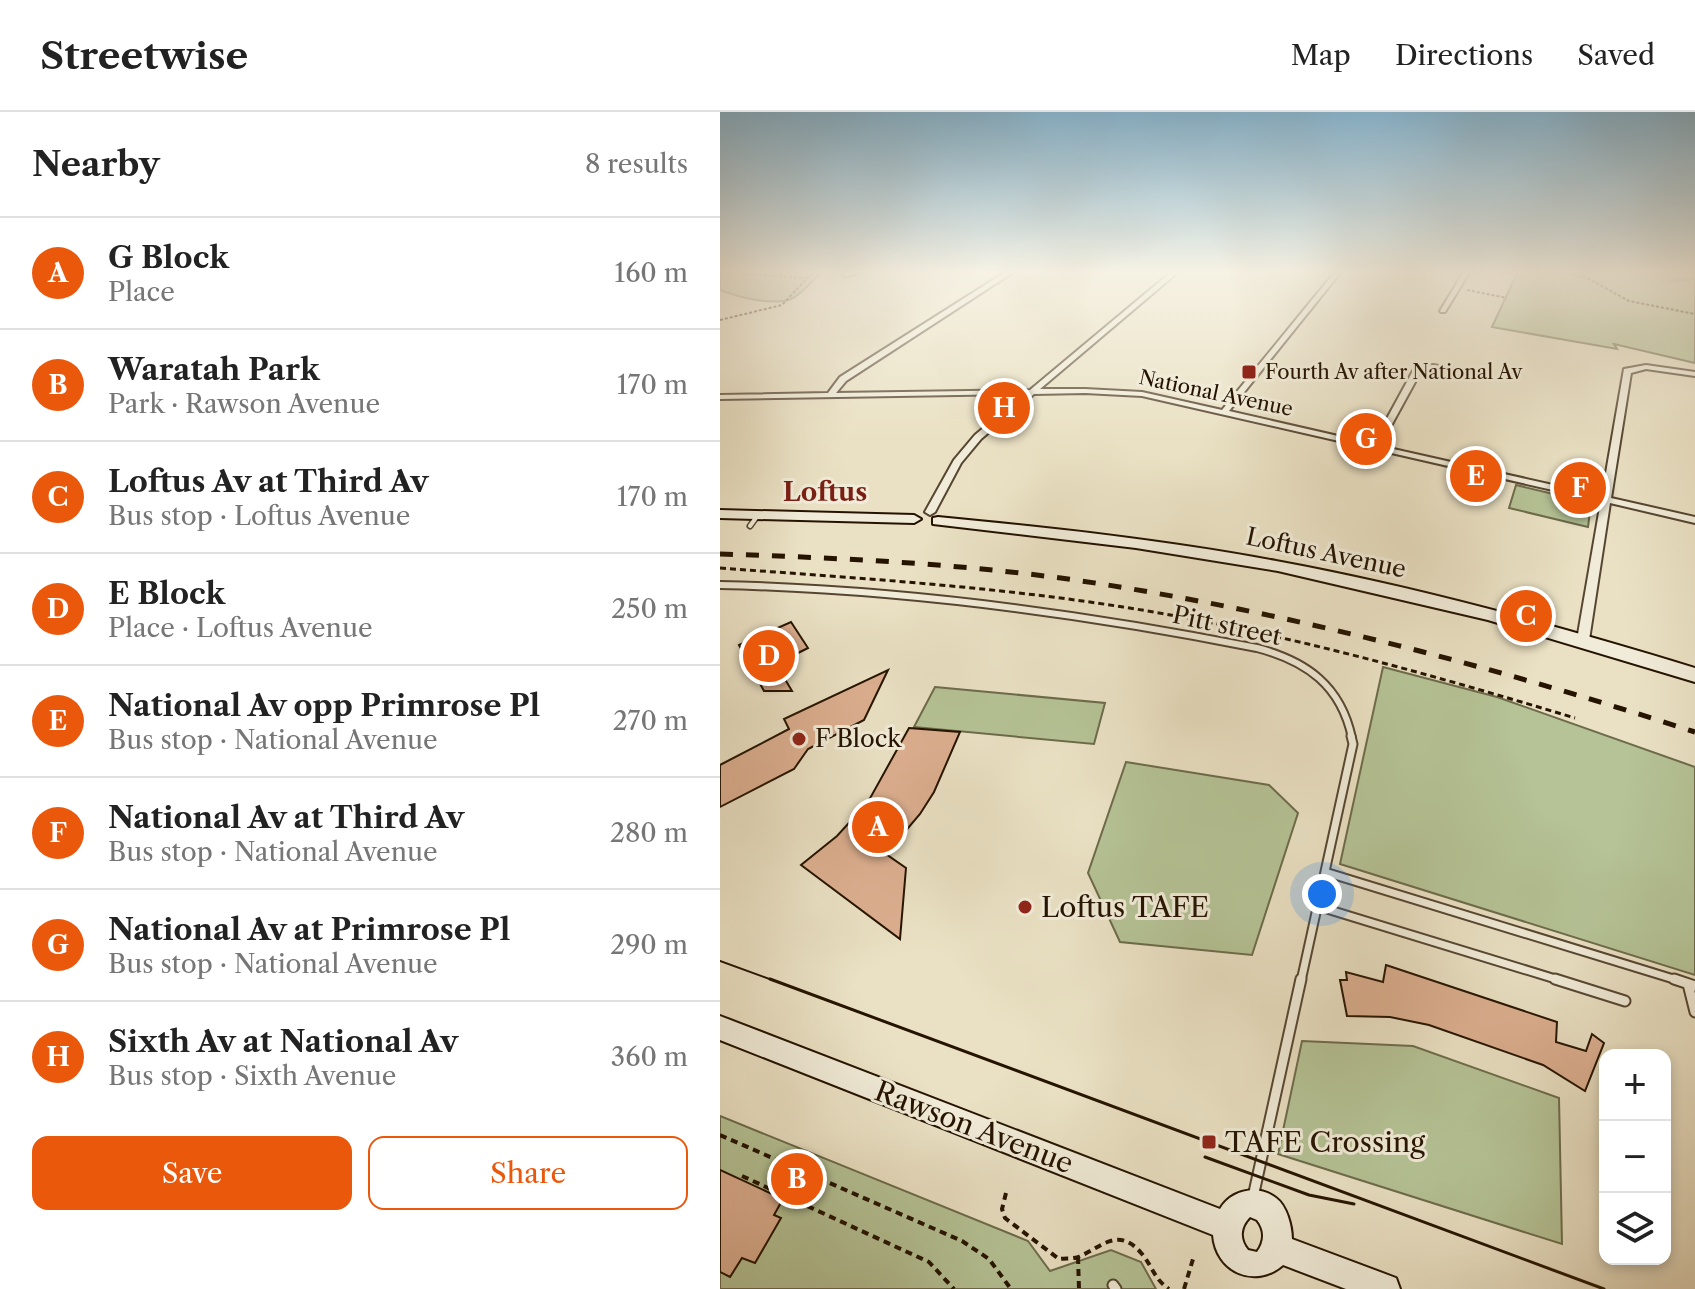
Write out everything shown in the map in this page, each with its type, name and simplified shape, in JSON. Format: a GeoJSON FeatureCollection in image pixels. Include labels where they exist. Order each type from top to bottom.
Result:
{"type":"FeatureCollection","features":[{"type":"Feature","properties":{"kind":"street"},"geometry":{"type":"LineString","coordinates":[[831,394],[843,379],[923,328]]}},
{"type":"Feature","properties":{"kind":"street"},"geometry":{"type":"LineString","coordinates":[[934,517],[966,449],[1108,328]]}},
{"type":"Feature","properties":{"kind":"street"},"geometry":{"type":"LineString","coordinates":[[1225,411],[1292,328]]}},
{"type":"Feature","properties":{"kind":"street"},"geometry":{"type":"LineString","coordinates":[[1376,446],[1417,371],[1433,367],[1479,375]]}},
{"type":"Feature","properties":{"kind":"street"},"geometry":{"type":"LineString","coordinates":[[1583,640],[1627,371],[1639,367],[1695,374]]}},
{"type":"Feature","properties":{"kind":"street","name":"National Avenue"},"geometry":{"type":"LineString","coordinates":[[720,397],[1119,391],[1225,411],[1695,520]]}},
{"type":"Feature","properties":{"kind":"street","name":"Loftus Avenue"},"geometry":{"type":"LineString","coordinates":[[720,514],[754,520],[914,519],[914,524],[922,528],[934,517],[1138,543],[1247,561],[1426,598],[1583,640],[1695,675]]}},
{"type":"Feature","properties":{"kind":"street","name":"Rawson Avenue"},"geometry":{"type":"LineString","coordinates":[[720,1028],[1227,1226]]}},
{"type":"Feature","properties":{"kind":"street"},"geometry":{"type":"LineString","coordinates":[[1252,1203],[1266,1208],[1275,1219],[1277,1248],[1261,1267],[1247,1267],[1230,1251],[1227,1226],[1237,1208],[1252,1203]]}},
{"type":"Feature","properties":{"kind":"street"},"geometry":{"type":"LineString","coordinates":[[1277,1248],[1385,1289]]}},
{"type":"Feature","properties":{"kind":"lane","name":"Pitt street"},"geometry":{"type":"LineString","coordinates":[[720,585],[947,598],[1266,651],[1302,664],[1329,683],[1348,713],[1353,744],[1252,1203]]}},
{"type":"Feature","properties":{"kind":"lane"},"geometry":{"type":"LineString","coordinates":[[1325,872],[1692,985],[1690,1002],[1695,1012]]}},
{"type":"Feature","properties":{"kind":"lane"},"geometry":{"type":"LineString","coordinates":[[1317,906],[1625,1001]]}},
{"type":"Feature","properties":{"kind":"path"},"geometry":{"type":"LineString","coordinates":[[720,1135],[962,1241],[989,1259],[1011,1289]]}},
{"type":"Feature","properties":{"kind":"path"},"geometry":{"type":"LineString","coordinates":[[742,1176],[929,1262],[954,1289]]}},
{"type":"Feature","properties":{"kind":"path","name":"Rawson Avenue"},"geometry":{"type":"LineString","coordinates":[[1006,1193],[1002,1209],[1005,1218],[1059,1259],[1078,1257]]}},
{"type":"Feature","properties":{"kind":"path"},"geometry":{"type":"LineString","coordinates":[[1079,1289],[1078,1257],[1099,1243],[1113,1239],[1124,1242],[1144,1256],[1155,1279],[1169,1289]]}},
{"type":"Feature","properties":{"kind":"path"},"geometry":{"type":"LineString","coordinates":[[1184,1289],[1193,1259]]}},
{"type":"Feature","properties":{"kind":"green space"},"geometry":{"type":"Polygon","coordinates":[[[1497,328],[1695,328],[1695,363],[1614,344],[1617,349],[1497,328]]]}},
{"type":"Feature","properties":{"kind":"green space"},"geometry":{"type":"Polygon","coordinates":[[[1516,485],[1591,503],[1588,527],[1509,508],[1516,485]]]}},
{"type":"Feature","properties":{"kind":"green space"},"geometry":{"type":"Polygon","coordinates":[[[1383,667],[1497,697],[1695,767],[1695,975],[1340,864],[1383,667]]]}},
{"type":"Feature","properties":{"kind":"green space"},"geometry":{"type":"Polygon","coordinates":[[[935,687],[1105,703],[1094,744],[914,727],[935,687]]]}},
{"type":"Feature","properties":{"kind":"green space"},"geometry":{"type":"Polygon","coordinates":[[[1126,762],[1269,785],[1298,813],[1252,955],[1120,942],[1088,873],[1126,762]]]}},
{"type":"Feature","properties":{"kind":"green space"},"geometry":{"type":"Polygon","coordinates":[[[1302,1041],[1413,1046],[1559,1098],[1562,1244],[1278,1154],[1302,1041]]]}},
{"type":"Feature","properties":{"kind":"green space"},"geometry":{"type":"Polygon","coordinates":[[[720,1116],[1028,1241],[1050,1271],[1111,1250],[1141,1262],[1156,1289],[720,1289],[720,1116]]]}},
{"type":"Feature","properties":{"kind":"building"},"geometry":{"type":"Polygon","coordinates":[[[791,622],[808,648],[776,664],[792,691],[764,691],[739,645],[791,622]]]}},
{"type":"Feature","properties":{"kind":"building","name":"F Block"},"geometry":{"type":"Polygon","coordinates":[[[888,670],[864,720],[808,749],[794,769],[720,807],[720,765],[789,729],[784,719],[888,670]]]}},
{"type":"Feature","properties":{"kind":"building"},"geometry":{"type":"Polygon","coordinates":[[[909,728],[960,732],[934,792],[886,854],[906,868],[900,939],[801,865],[837,836],[868,802],[909,728]]]}},
{"type":"Feature","properties":{"kind":"building"},"geometry":{"type":"Polygon","coordinates":[[[1386,965],[1557,1022],[1556,1042],[1586,1051],[1592,1034],[1604,1043],[1599,1049],[1585,1091],[1543,1065],[1429,1025],[1390,1017],[1347,1016],[1340,980],[1347,980],[1346,972],[1383,982],[1386,965]]]}},
{"type":"Feature","properties":{"kind":"building"},"geometry":{"type":"Polygon","coordinates":[[[720,1170],[783,1199],[774,1215],[781,1218],[755,1263],[742,1258],[730,1277],[720,1272],[720,1170]]]}},
{"type":"Feature","properties":{"kind":"tram line"},"geometry":{"type":"LineString","coordinates":[[720,961],[775,981]]}},
{"type":"Feature","properties":{"kind":"tram line"},"geometry":{"type":"LineString","coordinates":[[770,979],[1604,1289]]}},
{"type":"Feature","properties":{"kind":"tram line"},"geometry":{"type":"LineString","coordinates":[[1205,1157],[1309,1195],[1354,1204]]}},
{"type":"Feature","properties":{"kind":"railway"},"geometry":{"type":"LineString","coordinates":[[720,554],[955,567],[1048,576],[1172,596],[1323,627],[1473,665],[1695,732]]}},
{"type":"Feature","properties":{"kind":"place","name":"Fourth Av after National Av"},"geometry":{"type":"Point","coordinates":[1249,372]}},
{"type":"Feature","properties":{"kind":"place","name":"Sixth Av at National Av"},"geometry":{"type":"Point","coordinates":[1004,408]}},
{"type":"Feature","properties":{"kind":"place","name":"National Av at Primrose Pl"},"geometry":{"type":"Point","coordinates":[1366,439]}},
{"type":"Feature","properties":{"kind":"place","name":"National Av opp Primrose Pl"},"geometry":{"type":"Point","coordinates":[1476,476]}},
{"type":"Feature","properties":{"kind":"place","name":"National Av at Third Av"},"geometry":{"type":"Point","coordinates":[1580,488]}},
{"type":"Feature","properties":{"kind":"place","name":"Loftus Av at Third Av"},"geometry":{"type":"Point","coordinates":[1526,616]}},
{"type":"Feature","properties":{"kind":"place","name":"E Block"},"geometry":{"type":"Point","coordinates":[769,656]}},
{"type":"Feature","properties":{"kind":"place","name":"F Block"},"geometry":{"type":"Point","coordinates":[799,739]}},
{"type":"Feature","properties":{"kind":"place","name":"G Block"},"geometry":{"type":"Point","coordinates":[878,827]}},
{"type":"Feature","properties":{"kind":"place","name":"Loftus TAFE"},"geometry":{"type":"Point","coordinates":[1025,907]}},
{"type":"Feature","properties":{"kind":"place","name":"TAFE Crossing"},"geometry":{"type":"Point","coordinates":[1209,1142]}},
{"type":"Feature","properties":{"kind":"place","name":"Waratah Park"},"geometry":{"type":"Point","coordinates":[797,1179]}},
{"type":"Feature","properties":{"kind":"district","name":"Loftus"},"geometry":{"type":"Point","coordinates":[825,492]}}]}
